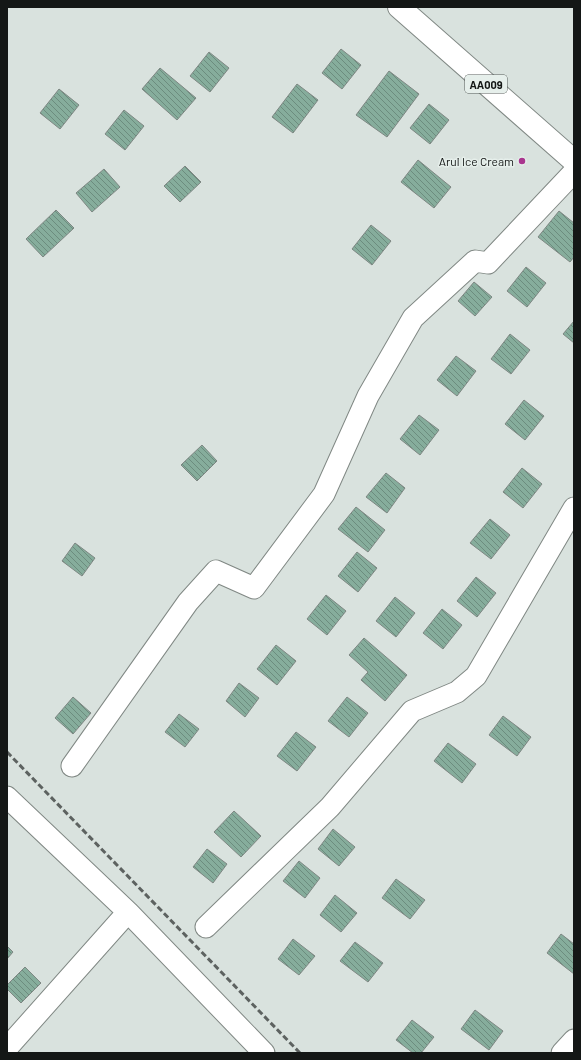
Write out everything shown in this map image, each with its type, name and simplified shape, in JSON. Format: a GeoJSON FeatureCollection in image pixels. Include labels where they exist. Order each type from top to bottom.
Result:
{"type":"FeatureCollection","features":[{"type":"Feature","properties":{"kind":"highway","name":"AA009"},"geometry":{"type":"LineString","coordinates":[[399,7],[574,161]]}},
{"type":"Feature","properties":{"kind":"street"},"geometry":{"type":"LineString","coordinates":[[72,766],[188,602],[216,571],[254,588],[324,494],[368,396],[413,318],[474,261],[488,263],[574,172]]}},
{"type":"Feature","properties":{"kind":"street"},"geometry":{"type":"LineString","coordinates":[[206,927],[330,807],[412,711],[457,692],[476,676],[574,508]]}},
{"type":"Feature","properties":{"kind":"street"},"geometry":{"type":"LineString","coordinates":[[7,797],[128,912],[264,1053]]}},
{"type":"Feature","properties":{"kind":"street"},"geometry":{"type":"LineString","coordinates":[[7,1048],[128,912]]}},
{"type":"Feature","properties":{"kind":"street"},"geometry":{"type":"LineString","coordinates":[[562,1053],[574,1040]]}},
{"type":"Feature","properties":{"kind":"building"},"geometry":{"type":"Polygon","coordinates":[[[341,49],[361,65],[342,89],[322,73],[341,49]]]}},
{"type":"Feature","properties":{"kind":"building"},"geometry":{"type":"Polygon","coordinates":[[[209,52],[229,68],[210,92],[190,76],[209,52]]]}},
{"type":"Feature","properties":{"kind":"building"},"geometry":{"type":"Polygon","coordinates":[[[160,68],[196,98],[177,120],[142,89],[160,68]]]}},
{"type":"Feature","properties":{"kind":"building"},"geometry":{"type":"Polygon","coordinates":[[[389,71],[419,94],[387,137],[356,115],[389,71]]]}},
{"type":"Feature","properties":{"kind":"building"},"geometry":{"type":"Polygon","coordinates":[[[297,84],[318,100],[293,133],[272,117],[297,84]]]}},
{"type":"Feature","properties":{"kind":"building"},"geometry":{"type":"Polygon","coordinates":[[[59,89],[79,105],[60,129],[40,113],[59,89]]]}},
{"type":"Feature","properties":{"kind":"building"},"geometry":{"type":"Polygon","coordinates":[[[429,104],[449,120],[430,144],[410,128],[429,104]]]}},
{"type":"Feature","properties":{"kind":"building"},"geometry":{"type":"Polygon","coordinates":[[[124,110],[144,126],[125,150],[105,134],[124,110]]]}},
{"type":"Feature","properties":{"kind":"building"},"geometry":{"type":"Polygon","coordinates":[[[418,160],[451,187],[434,208],[401,182],[418,160]]]}},
{"type":"Feature","properties":{"kind":"building"},"geometry":{"type":"Polygon","coordinates":[[[185,166],[201,182],[180,202],[164,186],[185,166]]]}},
{"type":"Feature","properties":{"kind":"building"},"geometry":{"type":"Polygon","coordinates":[[[104,169],[120,187],[92,212],[76,193],[104,169]]]}},
{"type":"Feature","properties":{"kind":"building"},"geometry":{"type":"Polygon","coordinates":[[[56,210],[74,228],[43,257],[26,239],[56,210]]]}},
{"type":"Feature","properties":{"kind":"building"},"geometry":{"type":"Polygon","coordinates":[[[559,211],[574,223],[574,257],[570,262],[538,237],[559,211]]]}},
{"type":"Feature","properties":{"kind":"building"},"geometry":{"type":"Polygon","coordinates":[[[371,225],[391,241],[372,265],[352,249],[371,225]]]}},
{"type":"Feature","properties":{"kind":"building"},"geometry":{"type":"Polygon","coordinates":[[[526,267],[546,283],[527,307],[507,291],[526,267]]]}},
{"type":"Feature","properties":{"kind":"building"},"geometry":{"type":"Polygon","coordinates":[[[474,282],[492,297],[475,316],[458,301],[474,282]]]}},
{"type":"Feature","properties":{"kind":"building"},"geometry":{"type":"Polygon","coordinates":[[[574,321],[574,343],[563,334],[574,321]]]}},
{"type":"Feature","properties":{"kind":"building"},"geometry":{"type":"Polygon","coordinates":[[[510,334],[530,350],[511,374],[491,359],[510,334]]]}},
{"type":"Feature","properties":{"kind":"building"},"geometry":{"type":"Polygon","coordinates":[[[456,356],[476,371],[457,396],[437,380],[456,356]]]}},
{"type":"Feature","properties":{"kind":"building"},"geometry":{"type":"Polygon","coordinates":[[[524,400],[544,416],[525,440],[505,424],[524,400]]]}},
{"type":"Feature","properties":{"kind":"building"},"geometry":{"type":"Polygon","coordinates":[[[419,415],[439,430],[420,455],[400,439],[419,415]]]}},
{"type":"Feature","properties":{"kind":"building"},"geometry":{"type":"Polygon","coordinates":[[[202,445],[217,461],[197,481],[181,465],[202,445]]]}},
{"type":"Feature","properties":{"kind":"building"},"geometry":{"type":"Polygon","coordinates":[[[522,468],[542,484],[523,508],[503,492],[522,468]]]}},
{"type":"Feature","properties":{"kind":"building"},"geometry":{"type":"Polygon","coordinates":[[[386,473],[405,488],[387,513],[366,497],[386,473]]]}},
{"type":"Feature","properties":{"kind":"building"},"geometry":{"type":"Polygon","coordinates":[[[356,507],[385,530],[368,552],[338,529],[356,507]]]}},
{"type":"Feature","properties":{"kind":"building"},"geometry":{"type":"Polygon","coordinates":[[[490,519],[510,535],[491,559],[470,543],[490,519]]]}},
{"type":"Feature","properties":{"kind":"building"},"geometry":{"type":"Polygon","coordinates":[[[75,543],[95,558],[82,576],[62,561],[75,543]]]}},
{"type":"Feature","properties":{"kind":"building"},"geometry":{"type":"Polygon","coordinates":[[[357,552],[377,568],[358,592],[338,576],[357,552]]]}},
{"type":"Feature","properties":{"kind":"building"},"geometry":{"type":"Polygon","coordinates":[[[476,577],[496,593],[477,617],[457,601],[476,577]]]}},
{"type":"Feature","properties":{"kind":"building"},"geometry":{"type":"Polygon","coordinates":[[[326,595],[346,611],[327,635],[307,619],[326,595]]]}},
{"type":"Feature","properties":{"kind":"building"},"geometry":{"type":"Polygon","coordinates":[[[395,597],[415,613],[396,637],[376,621],[395,597]]]}},
{"type":"Feature","properties":{"kind":"building"},"geometry":{"type":"Polygon","coordinates":[[[442,609],[462,625],[443,649],[423,633],[442,609]]]}},
{"type":"Feature","properties":{"kind":"building"},"geometry":{"type":"Polygon","coordinates":[[[364,638],[407,675],[385,701],[361,680],[368,672],[349,655],[364,638]]]}},
{"type":"Feature","properties":{"kind":"building"},"geometry":{"type":"Polygon","coordinates":[[[276,645],[296,661],[277,685],[257,669],[276,645]]]}},
{"type":"Feature","properties":{"kind":"building"},"geometry":{"type":"Polygon","coordinates":[[[239,683],[259,698],[245,717],[226,701],[239,683]]]}},
{"type":"Feature","properties":{"kind":"building"},"geometry":{"type":"Polygon","coordinates":[[[73,697],[91,713],[73,734],[55,718],[73,697]]]}},
{"type":"Feature","properties":{"kind":"building"},"geometry":{"type":"Polygon","coordinates":[[[347,697],[368,713],[349,737],[328,721],[347,697]]]}},
{"type":"Feature","properties":{"kind":"building"},"geometry":{"type":"Polygon","coordinates":[[[179,714],[199,729],[185,747],[165,732],[179,714]]]}},
{"type":"Feature","properties":{"kind":"building"},"geometry":{"type":"Polygon","coordinates":[[[503,716],[531,737],[517,756],[489,735],[503,716]]]}},
{"type":"Feature","properties":{"kind":"building"},"geometry":{"type":"Polygon","coordinates":[[[296,732],[316,747],[297,771],[277,756],[296,732]]]}},
{"type":"Feature","properties":{"kind":"building"},"geometry":{"type":"Polygon","coordinates":[[[448,743],[476,764],[462,783],[434,761],[448,743]]]}},
{"type":"Feature","properties":{"kind":"building"},"geometry":{"type":"Polygon","coordinates":[[[234,811],[261,836],[241,857],[214,832],[234,811]]]}},
{"type":"Feature","properties":{"kind":"building"},"geometry":{"type":"Polygon","coordinates":[[[333,829],[355,847],[339,866],[318,849],[333,829]]]}},
{"type":"Feature","properties":{"kind":"building"},"geometry":{"type":"Polygon","coordinates":[[[207,849],[227,864],[213,883],[193,867],[207,849]]]}},
{"type":"Feature","properties":{"kind":"building"},"geometry":{"type":"Polygon","coordinates":[[[299,861],[320,878],[305,898],[283,881],[299,861]]]}},
{"type":"Feature","properties":{"kind":"building"},"geometry":{"type":"Polygon","coordinates":[[[396,879],[425,900],[410,919],[382,898],[396,879]]]}},
{"type":"Feature","properties":{"kind":"building"},"geometry":{"type":"Polygon","coordinates":[[[335,895],[357,913],[341,932],[320,915],[335,895]]]}},
{"type":"Feature","properties":{"kind":"building"},"geometry":{"type":"Polygon","coordinates":[[[561,934],[574,944],[574,974],[547,953],[561,934]]]}},
{"type":"Feature","properties":{"kind":"building"},"geometry":{"type":"Polygon","coordinates":[[[293,939],[315,956],[299,975],[278,959],[293,939]]]}},
{"type":"Feature","properties":{"kind":"building"},"geometry":{"type":"Polygon","coordinates":[[[355,942],[383,963],[368,982],[340,961],[355,942]]]}},
{"type":"Feature","properties":{"kind":"building"},"geometry":{"type":"Polygon","coordinates":[[[7,946],[13,952],[7,959],[7,946]]]}},
{"type":"Feature","properties":{"kind":"building"},"geometry":{"type":"Polygon","coordinates":[[[25,967],[41,983],[21,1003],[7,989],[7,985],[25,967]]]}},
{"type":"Feature","properties":{"kind":"building"},"geometry":{"type":"Polygon","coordinates":[[[475,1010],[503,1031],[489,1050],[461,1029],[475,1010]]]}},
{"type":"Feature","properties":{"kind":"building"},"geometry":{"type":"Polygon","coordinates":[[[412,1020],[434,1037],[421,1053],[413,1053],[396,1040],[412,1020]]]}},
{"type":"Feature","properties":{"kind":"railway"},"geometry":{"type":"LineString","coordinates":[[7,752],[300,1053]]}},
{"type":"Feature","properties":{"kind":"place","name":"Arul Ice Cream"},"geometry":{"type":"Point","coordinates":[522,161]}}]}
